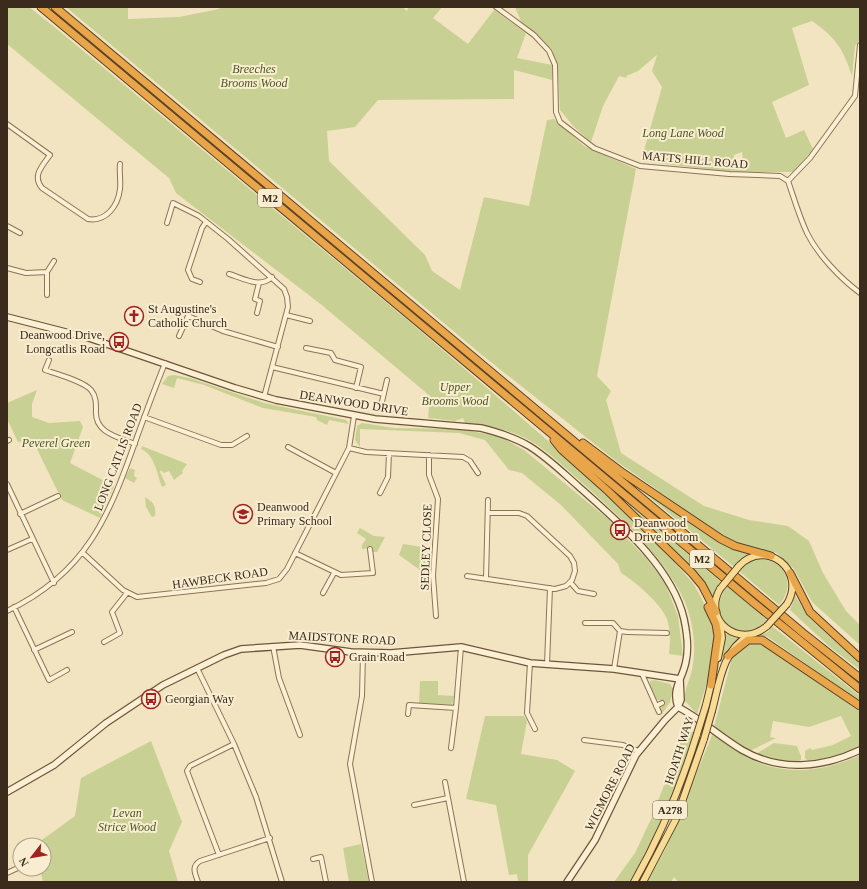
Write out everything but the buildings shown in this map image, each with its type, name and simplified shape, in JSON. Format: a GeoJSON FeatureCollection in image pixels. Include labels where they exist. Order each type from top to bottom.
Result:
{"type":"FeatureCollection","features":[{"type":"Feature","properties":{"kind":"highway","name":"M2"},"geometry":{"type":"LineString","coordinates":[[41,7],[860,689]]}},
{"type":"Feature","properties":{"kind":"highway","name":"M2"},"geometry":{"type":"LineString","coordinates":[[55,7],[803,633],[860,678]]}},
{"type":"Feature","properties":{"kind":"highway","name":"M2"},"geometry":{"type":"LineString","coordinates":[[545,428],[562,450],[608,491],[698,579],[716,612]]}},
{"type":"Feature","properties":{"kind":"highway","name":"M2"},"geometry":{"type":"LineString","coordinates":[[567,435],[581,441],[623,473],[721,540],[734,546],[771,556]]}},
{"type":"Feature","properties":{"kind":"highway","name":"M2"},"geometry":{"type":"LineString","coordinates":[[677,558],[699,587],[718,630],[711,685]]}},
{"type":"Feature","properties":{"kind":"highway"},"geometry":{"type":"LineString","coordinates":[[790,573],[810,612],[860,658]]}},
{"type":"Feature","properties":{"kind":"highway"},"geometry":{"type":"LineString","coordinates":[[750,636],[769,640],[775,647]]}},
{"type":"Feature","properties":{"kind":"highway"},"geometry":{"type":"LineString","coordinates":[[728,656],[741,644],[754,639],[762,640],[775,647],[860,706]]}},
{"type":"Feature","properties":{"kind":"main road"},"geometry":{"type":"LineString","coordinates":[[771,556],[783,564],[790,573],[792,589],[786,604],[767,626],[750,636],[732,632],[720,620],[716,612],[716,598],[720,589],[740,566],[754,557],[771,556]]}},
{"type":"Feature","properties":{"kind":"main road","name":"HOATH WAY"},"geometry":{"type":"LineString","coordinates":[[634,882],[668,815],[684,776],[706,705],[722,638],[720,620]]}},
{"type":"Feature","properties":{"kind":"main road","name":"HOATH WAY"},"geometry":{"type":"LineString","coordinates":[[644,882],[676,819],[704,739],[728,656],[735,645],[750,636]]}},
{"type":"Feature","properties":{"kind":"street","name":"MATTS HILL ROAD"},"geometry":{"type":"LineString","coordinates":[[496,7],[534,36],[549,51],[555,65],[556,112],[560,122],[594,148],[640,166],[729,174],[780,176],[788,181]]}},
{"type":"Feature","properties":{"kind":"street"},"geometry":{"type":"LineString","coordinates":[[860,45],[855,96],[810,158],[788,181],[800,218],[813,243],[828,262],[860,293]]}},
{"type":"Feature","properties":{"kind":"street"},"geometry":{"type":"LineString","coordinates":[[7,124],[50,155],[38,174],[38,182],[42,188],[88,219],[102,217],[114,206],[120,187],[120,164]]}},
{"type":"Feature","properties":{"kind":"street"},"geometry":{"type":"LineString","coordinates":[[167,223],[173,203],[188,210],[206,222],[282,286],[287,297],[288,304],[264,397]]}},
{"type":"Feature","properties":{"kind":"street"},"geometry":{"type":"LineString","coordinates":[[200,282],[192,279],[188,270],[202,228],[206,222]]}},
{"type":"Feature","properties":{"kind":"street"},"geometry":{"type":"LineString","coordinates":[[7,226],[20,233]]}},
{"type":"Feature","properties":{"kind":"street"},"geometry":{"type":"LineString","coordinates":[[47,295],[47,272],[54,261]]}},
{"type":"Feature","properties":{"kind":"street"},"geometry":{"type":"LineString","coordinates":[[7,268],[26,273],[47,272]]}},
{"type":"Feature","properties":{"kind":"street"},"geometry":{"type":"LineString","coordinates":[[229,274],[259,283],[266,282],[272,277]]}},
{"type":"Feature","properties":{"kind":"street"},"geometry":{"type":"LineString","coordinates":[[257,313],[260,301],[255,299],[259,283]]}},
{"type":"Feature","properties":{"kind":"street"},"geometry":{"type":"LineString","coordinates":[[286,315],[310,321]]}},
{"type":"Feature","properties":{"kind":"street"},"geometry":{"type":"LineString","coordinates":[[179,336],[188,316],[223,332],[278,347]]}},
{"type":"Feature","properties":{"kind":"street","name":"DEANWOOD DRIVE"},"geometry":{"type":"LineString","coordinates":[[7,317],[90,338],[264,397],[354,416],[400,422],[481,428],[498,432],[528,445],[548,460],[622,525],[644,550],[669,584],[682,612],[687,638],[687,659],[676,687],[676,700],[678,707]]}},
{"type":"Feature","properties":{"kind":"street"},"geometry":{"type":"LineString","coordinates":[[306,348],[331,353],[335,360],[361,367],[356,388]]}},
{"type":"Feature","properties":{"kind":"street"},"geometry":{"type":"LineString","coordinates":[[49,360],[45,370],[85,385],[92,391],[96,402],[96,419],[100,428],[135,444]]}},
{"type":"Feature","properties":{"kind":"street","name":"LONG CATLIS ROAD"},"geometry":{"type":"LineString","coordinates":[[7,611],[37,594],[54,582],[83,553],[106,517],[165,363]]}},
{"type":"Feature","properties":{"kind":"street"},"geometry":{"type":"LineString","coordinates":[[272,367],[384,394]]}},
{"type":"Feature","properties":{"kind":"street"},"geometry":{"type":"LineString","coordinates":[[387,380],[381,406],[403,411]]}},
{"type":"Feature","properties":{"kind":"street","name":"HAWBECK ROAD"},"geometry":{"type":"LineString","coordinates":[[127,593],[134,597],[149,597],[271,582],[284,573],[349,448],[354,416]]}},
{"type":"Feature","properties":{"kind":"street"},"geometry":{"type":"LineString","coordinates":[[144,417],[225,446],[234,444],[247,436]]}},
{"type":"Feature","properties":{"kind":"street"},"geometry":{"type":"LineString","coordinates":[[288,447],[336,473]]}},
{"type":"Feature","properties":{"kind":"street"},"geometry":{"type":"LineString","coordinates":[[349,448],[366,452],[466,458],[478,472]]}},
{"type":"Feature","properties":{"kind":"street"},"geometry":{"type":"LineString","coordinates":[[380,493],[388,477],[389,453]]}},
{"type":"Feature","properties":{"kind":"street","name":"SEDLEY CLOSE"},"geometry":{"type":"LineString","coordinates":[[429,455],[430,479],[438,499],[433,576],[436,616]]}},
{"type":"Feature","properties":{"kind":"street"},"geometry":{"type":"LineString","coordinates":[[7,484],[20,514],[54,582]]}},
{"type":"Feature","properties":{"kind":"street"},"geometry":{"type":"LineString","coordinates":[[20,514],[58,496]]}},
{"type":"Feature","properties":{"kind":"street"},"geometry":{"type":"LineString","coordinates":[[486,579],[488,500]]}},
{"type":"Feature","properties":{"kind":"street"},"geometry":{"type":"LineString","coordinates":[[467,576],[550,588],[562,588],[570,582],[575,570],[572,559],[529,518],[519,513],[488,513]]}},
{"type":"Feature","properties":{"kind":"street"},"geometry":{"type":"LineString","coordinates":[[7,550],[32,539]]}},
{"type":"Feature","properties":{"kind":"street"},"geometry":{"type":"LineString","coordinates":[[295,552],[334,573],[345,576],[373,573],[370,549]]}},
{"type":"Feature","properties":{"kind":"street"},"geometry":{"type":"LineString","coordinates":[[83,553],[127,593],[112,612],[120,633],[104,642]]}},
{"type":"Feature","properties":{"kind":"street"},"geometry":{"type":"LineString","coordinates":[[323,593],[334,573]]}},
{"type":"Feature","properties":{"kind":"street"},"geometry":{"type":"LineString","coordinates":[[570,582],[578,591],[594,594]]}},
{"type":"Feature","properties":{"kind":"street"},"geometry":{"type":"LineString","coordinates":[[547,664],[550,588]]}},
{"type":"Feature","properties":{"kind":"street"},"geometry":{"type":"LineString","coordinates":[[14,607],[49,680],[67,670]]}},
{"type":"Feature","properties":{"kind":"street"},"geometry":{"type":"LineString","coordinates":[[586,623],[613,623],[620,631],[667,633]]}},
{"type":"Feature","properties":{"kind":"street"},"geometry":{"type":"LineString","coordinates":[[614,669],[620,631]]}},
{"type":"Feature","properties":{"kind":"street"},"geometry":{"type":"LineString","coordinates":[[34,650],[72,632]]}},
{"type":"Feature","properties":{"kind":"street","name":"MAIDSTONE ROAD"},"geometry":{"type":"LineString","coordinates":[[7,792],[54,765],[106,723],[156,689],[237,650],[300,645],[364,653],[405,653],[461,647],[530,663],[614,669],[680,679]]}},
{"type":"Feature","properties":{"kind":"street"},"geometry":{"type":"LineString","coordinates":[[273,646],[279,678],[300,734]]}},
{"type":"Feature","properties":{"kind":"street"},"geometry":{"type":"LineString","coordinates":[[451,748],[461,647]]}},
{"type":"Feature","properties":{"kind":"street"},"geometry":{"type":"LineString","coordinates":[[364,653],[362,696],[350,764],[372,882]]}},
{"type":"Feature","properties":{"kind":"street"},"geometry":{"type":"LineString","coordinates":[[530,663],[527,713],[535,729]]}},
{"type":"Feature","properties":{"kind":"street"},"geometry":{"type":"LineString","coordinates":[[197,668],[234,744],[256,797],[270,838],[282,882]]}},
{"type":"Feature","properties":{"kind":"street"},"geometry":{"type":"LineString","coordinates":[[642,674],[659,712]]}},
{"type":"Feature","properties":{"kind":"street"},"geometry":{"type":"LineString","coordinates":[[656,706],[662,703]]}},
{"type":"Feature","properties":{"kind":"street"},"geometry":{"type":"LineString","coordinates":[[408,714],[409,705],[456,708]]}},
{"type":"Feature","properties":{"kind":"street"},"geometry":{"type":"LineString","coordinates":[[678,707],[695,716],[741,750],[772,763],[804,765],[823,764],[843,758],[860,750]]}},
{"type":"Feature","properties":{"kind":"street","name":"WIGMORE ROAD"},"geometry":{"type":"LineString","coordinates":[[567,882],[597,836],[639,751],[678,707]]}},
{"type":"Feature","properties":{"kind":"street"},"geometry":{"type":"LineString","coordinates":[[584,740],[623,744],[639,751]]}},
{"type":"Feature","properties":{"kind":"street"},"geometry":{"type":"LineString","coordinates":[[219,855],[187,771],[190,766],[234,744]]}},
{"type":"Feature","properties":{"kind":"street"},"geometry":{"type":"LineString","coordinates":[[446,782],[464,882]]}},
{"type":"Feature","properties":{"kind":"street"},"geometry":{"type":"LineString","coordinates":[[414,805],[448,798]]}},
{"type":"Feature","properties":{"kind":"street"},"geometry":{"type":"LineString","coordinates":[[198,882],[194,869],[200,862],[270,838]]}},
{"type":"Feature","properties":{"kind":"street"},"geometry":{"type":"LineString","coordinates":[[312,859],[321,857],[326,882]]}},
{"type":"Feature","properties":{"kind":"green space","name":"Upper Brooms Wood"},"geometry":{"type":"Polygon","coordinates":[[[7,7],[29,7],[411,323],[570,460],[674,562],[693,583],[702,599],[717,634],[706,686],[697,714],[685,701],[685,692],[691,673],[694,650],[690,617],[683,598],[673,580],[644,542],[594,493],[543,449],[529,440],[514,433],[465,423],[463,418],[455,421],[428,418],[430,396],[323,306],[176,193],[169,178],[7,44],[7,7]]]}},
{"type":"Feature","properties":{"kind":"green space","name":"Breeches Brooms Wood"},"geometry":{"type":"Polygon","coordinates":[[[66,7],[128,7],[128,19],[179,17],[219,9],[220,7],[402,7],[407,11],[409,7],[442,7],[433,18],[468,44],[494,10],[526,33],[517,58],[552,65],[552,80],[514,70],[514,99],[378,100],[355,127],[327,131],[329,161],[425,255],[432,271],[460,290],[484,197],[529,206],[547,120],[554,119],[584,146],[636,169],[597,376],[611,391],[606,400],[621,453],[704,506],[749,520],[788,526],[809,541],[823,573],[846,611],[860,625],[860,645],[812,602],[794,569],[777,553],[732,542],[616,461],[482,355],[66,7]]]}},
{"type":"Feature","properties":{"kind":"green space","name":"Long Lane Wood"},"geometry":{"type":"Polygon","coordinates":[[[515,7],[860,7],[860,39],[855,46],[852,76],[838,44],[820,27],[812,21],[792,28],[809,85],[772,102],[786,138],[804,130],[813,149],[794,172],[730,172],[641,161],[662,87],[652,71],[657,55],[638,71],[626,76],[627,78],[619,76],[603,106],[591,142],[574,127],[560,110],[558,73],[552,49],[523,26],[515,7]],[[742,152],[734,155],[734,159],[737,159],[739,164],[743,163],[742,152]]]}},
{"type":"Feature","properties":{"kind":"green space"},"geometry":{"type":"Polygon","coordinates":[[[174,375],[190,378],[264,403],[346,420],[349,424],[329,420],[327,425],[317,420],[316,417],[263,408],[204,385],[177,378],[174,388],[162,384],[168,376],[174,375]]]}},
{"type":"Feature","properties":{"kind":"green space","name":"Peverel Green"},"geometry":{"type":"Polygon","coordinates":[[[37,390],[32,404],[32,417],[49,423],[80,421],[83,427],[70,463],[114,486],[100,518],[62,500],[32,439],[18,442],[7,419],[7,403],[37,390]]]}},
{"type":"Feature","properties":{"kind":"green space"},"geometry":{"type":"Polygon","coordinates":[[[362,423],[394,428],[457,429],[499,436],[524,450],[608,519],[645,557],[665,583],[678,616],[683,656],[669,654],[670,632],[667,619],[654,600],[633,581],[621,573],[618,564],[562,506],[522,473],[509,470],[485,440],[459,433],[360,429],[360,447],[355,440],[357,426],[362,423]]]}},
{"type":"Feature","properties":{"kind":"green space"},"geometry":{"type":"Polygon","coordinates":[[[142,446],[187,464],[182,471],[183,473],[174,480],[169,471],[164,473],[161,470],[160,472],[166,485],[162,487],[152,460],[146,452],[141,449],[142,446]]]}},
{"type":"Feature","properties":{"kind":"green space"},"geometry":{"type":"Polygon","coordinates":[[[130,468],[135,470],[134,476],[137,478],[134,483],[125,478],[130,468]]]}},
{"type":"Feature","properties":{"kind":"green space"},"geometry":{"type":"Polygon","coordinates":[[[624,476],[700,529],[751,553],[741,559],[734,567],[624,476]]]}},
{"type":"Feature","properties":{"kind":"green space"},"geometry":{"type":"Polygon","coordinates":[[[145,497],[154,505],[155,516],[152,517],[146,507],[145,497]]]}},
{"type":"Feature","properties":{"kind":"green space"},"geometry":{"type":"Polygon","coordinates":[[[622,499],[721,582],[711,600],[704,587],[622,499]]]}},
{"type":"Feature","properties":{"kind":"green space"},"geometry":{"type":"Polygon","coordinates":[[[360,528],[374,536],[385,537],[377,552],[373,552],[373,548],[362,549],[362,545],[366,539],[357,533],[360,528]]]}},
{"type":"Feature","properties":{"kind":"green space"},"geometry":{"type":"Polygon","coordinates":[[[403,544],[428,548],[427,575],[399,555],[403,544]]]}},
{"type":"Feature","properties":{"kind":"green space"},"geometry":{"type":"Polygon","coordinates":[[[758,559],[775,563],[785,574],[787,589],[779,605],[739,571],[750,561],[758,559]]]}},
{"type":"Feature","properties":{"kind":"green space"},"geometry":{"type":"Polygon","coordinates":[[[727,586],[767,620],[758,628],[748,632],[738,631],[729,627],[723,620],[719,610],[721,599],[727,586]]]}},
{"type":"Feature","properties":{"kind":"green space"},"geometry":{"type":"Polygon","coordinates":[[[795,595],[808,617],[860,663],[860,670],[831,648],[790,610],[795,595]]]}},
{"type":"Feature","properties":{"kind":"green space"},"geometry":{"type":"Polygon","coordinates":[[[772,626],[860,696],[860,702],[768,637],[760,635],[768,632],[772,626]]]}},
{"type":"Feature","properties":{"kind":"green space"},"geometry":{"type":"Polygon","coordinates":[[[724,632],[738,639],[730,647],[721,662],[719,661],[724,632]]]}},
{"type":"Feature","properties":{"kind":"green space"},"geometry":{"type":"Polygon","coordinates":[[[749,641],[764,643],[860,712],[860,746],[843,755],[813,762],[808,761],[805,758],[805,751],[810,748],[812,750],[833,745],[851,736],[841,716],[809,727],[773,721],[770,737],[776,738],[750,751],[734,743],[714,727],[732,658],[737,651],[749,641]]]}},
{"type":"Feature","properties":{"kind":"green space"},"geometry":{"type":"Polygon","coordinates":[[[654,680],[670,684],[673,689],[670,702],[662,714],[660,709],[664,704],[663,700],[657,700],[650,686],[650,681],[654,680]]]}},
{"type":"Feature","properties":{"kind":"green space"},"geometry":{"type":"Polygon","coordinates":[[[420,681],[438,681],[438,695],[454,696],[452,705],[419,703],[420,681]]]}},
{"type":"Feature","properties":{"kind":"green space"},"geometry":{"type":"Polygon","coordinates":[[[485,716],[524,716],[527,721],[521,754],[557,760],[575,771],[528,855],[528,882],[518,882],[517,874],[509,875],[496,805],[466,799],[485,716]]]}},
{"type":"Feature","properties":{"kind":"green space"},"geometry":{"type":"Polygon","coordinates":[[[685,731],[694,732],[674,790],[658,828],[629,882],[614,882],[635,853],[651,819],[685,731]]]}},
{"type":"Feature","properties":{"kind":"green space"},"geometry":{"type":"Polygon","coordinates":[[[713,733],[750,759],[764,765],[778,768],[806,770],[820,768],[847,761],[860,755],[860,882],[678,882],[674,877],[671,882],[647,882],[666,848],[713,733]]]}},
{"type":"Feature","properties":{"kind":"green space","name":"Levan Strice Wood"},"geometry":{"type":"Polygon","coordinates":[[[151,741],[182,822],[169,851],[178,882],[43,882],[42,877],[52,877],[52,837],[46,837],[75,816],[81,778],[151,741]]]}},
{"type":"Feature","properties":{"kind":"green space"},"geometry":{"type":"Polygon","coordinates":[[[774,743],[797,746],[801,760],[792,763],[756,754],[774,743]]]}},
{"type":"Feature","properties":{"kind":"green space"},"geometry":{"type":"Polygon","coordinates":[[[361,844],[369,882],[349,882],[343,848],[361,844]]]}},
{"type":"Feature","properties":{"kind":"place","name":"St Augustine's Catholic Church"},"geometry":{"type":"Point","coordinates":[134,316]}},
{"type":"Feature","properties":{"kind":"place","name":"Deanwood Drive, Longcatlis Road"},"geometry":{"type":"Point","coordinates":[119,342]}},
{"type":"Feature","properties":{"kind":"place","name":"Deanwood Primary School"},"geometry":{"type":"Point","coordinates":[243,514]}},
{"type":"Feature","properties":{"kind":"place","name":"Deanwood Drive bottom"},"geometry":{"type":"Point","coordinates":[620,530]}},
{"type":"Feature","properties":{"kind":"place","name":"Grain Road"},"geometry":{"type":"Point","coordinates":[335,657]}},
{"type":"Feature","properties":{"kind":"place","name":"Georgian Way"},"geometry":{"type":"Point","coordinates":[151,699]}}]}
